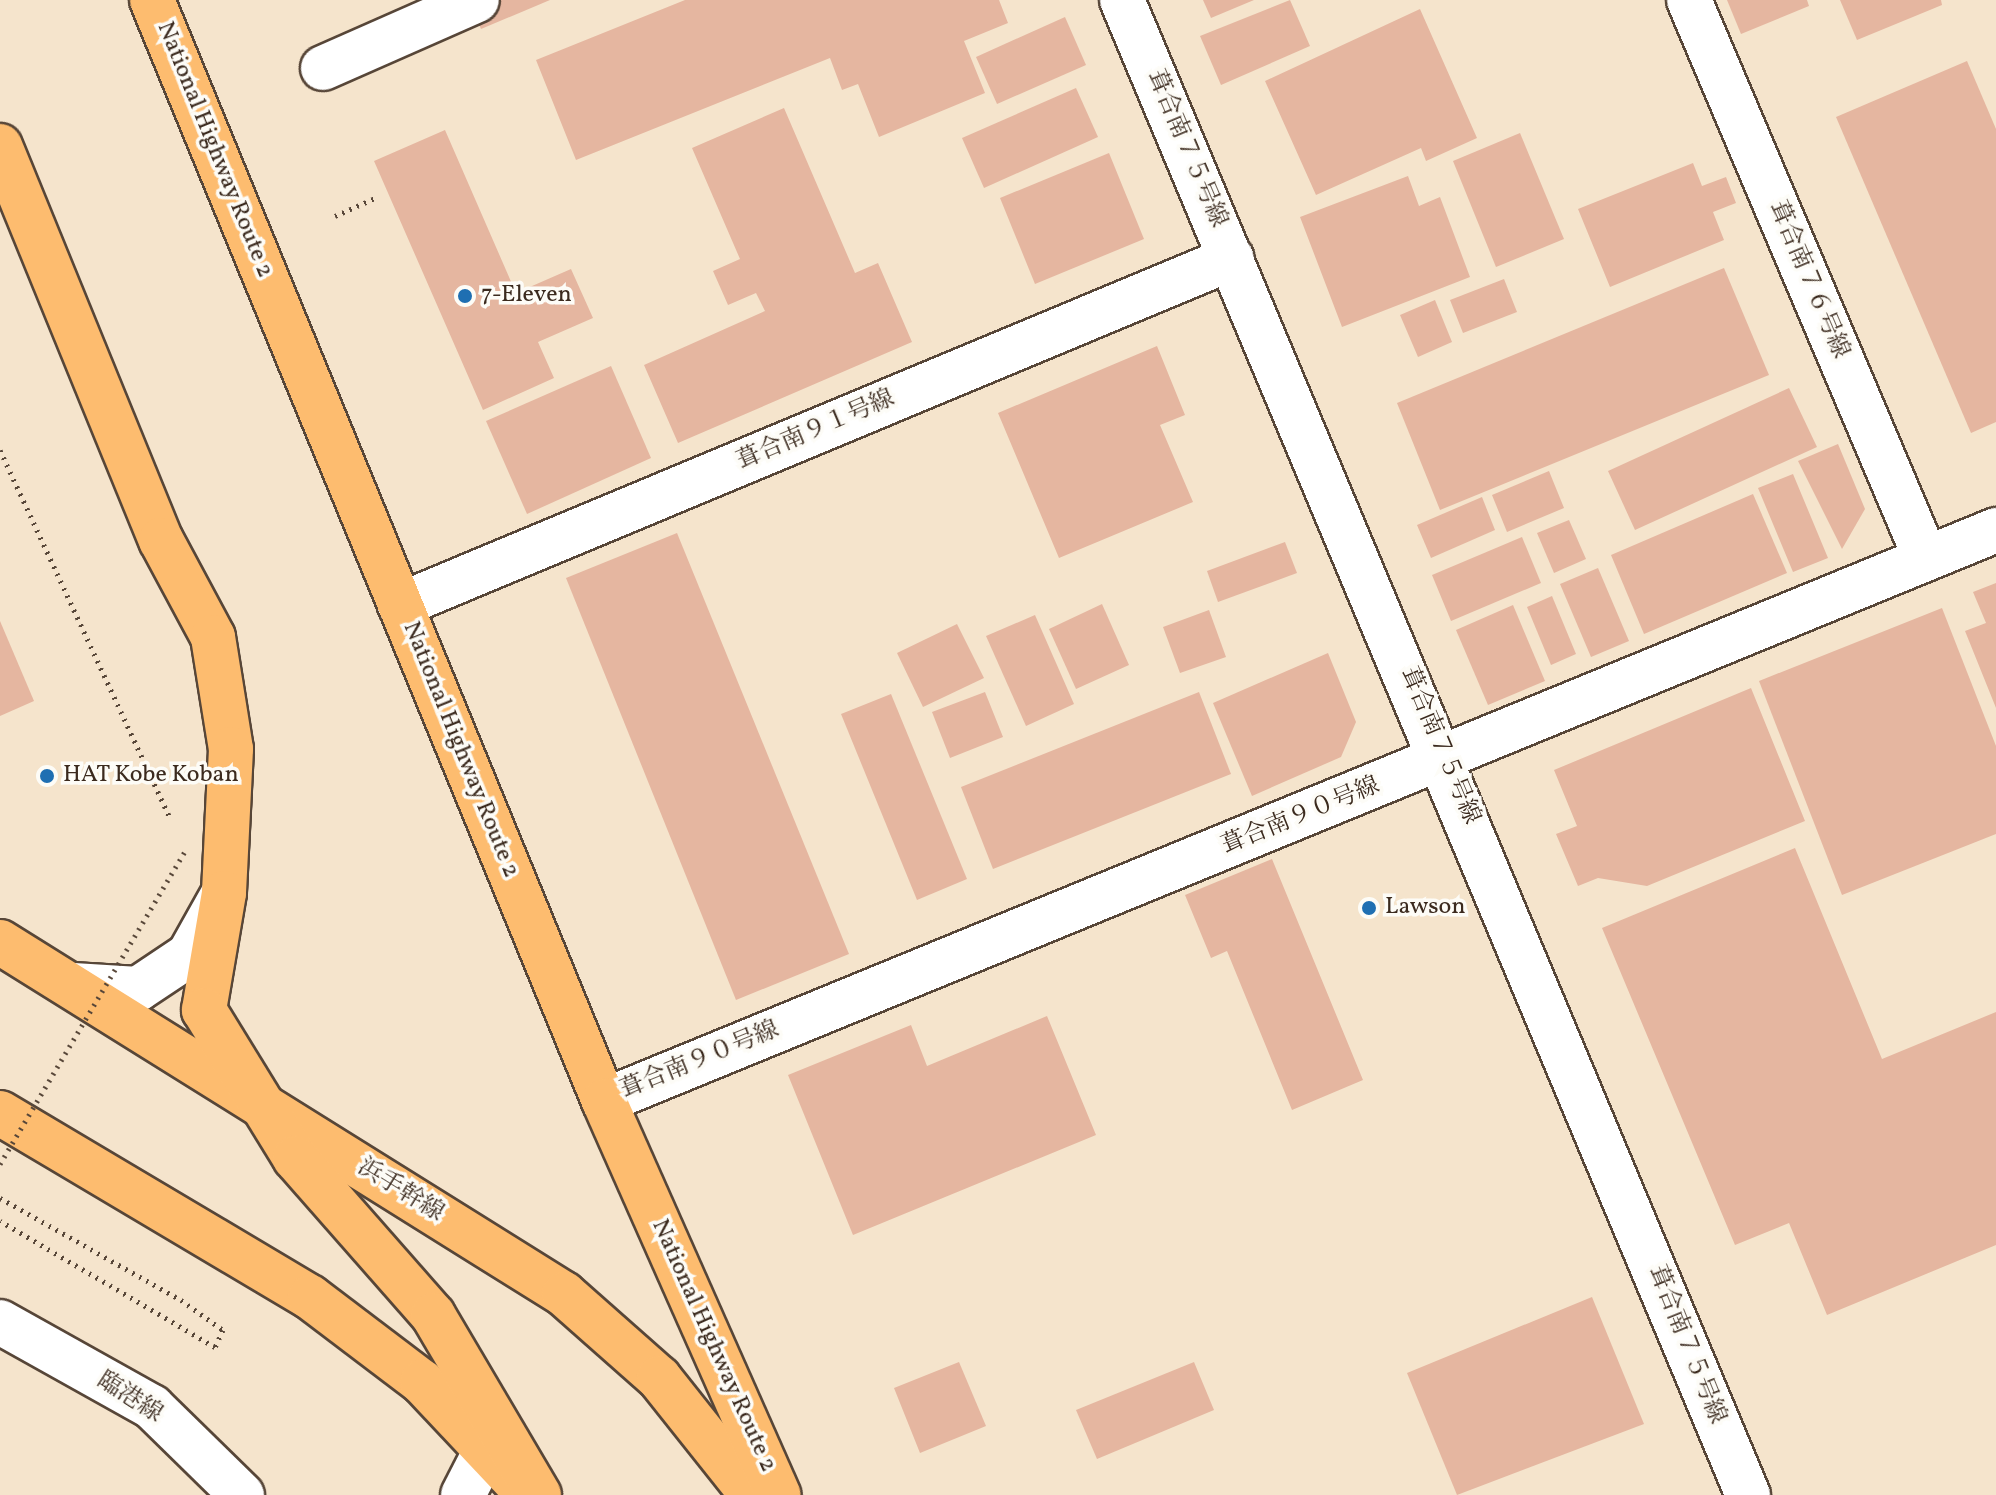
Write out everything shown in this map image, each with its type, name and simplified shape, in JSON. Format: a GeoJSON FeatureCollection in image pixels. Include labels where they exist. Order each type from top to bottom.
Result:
{"type":"FeatureCollection","features":[{"type":"Feature","properties":{"kind":"main road","name":"National Highway Route 2"},"geometry":{"type":"LineString","coordinates":[[152,0],[604,1101],[779,1495]]}},
{"type":"Feature","properties":{"kind":"main road"},"geometry":{"type":"LineString","coordinates":[[0,146],[12,210],[161,540],[213,637],[231,749],[224,893],[204,1010],[252,1098],[433,1315],[539,1495]]}},
{"type":"Feature","properties":{"kind":"main road","name":"浜手幹線"},"geometry":{"type":"LineString","coordinates":[[0,942],[564,1294],[659,1378],[752,1495]]}},
{"type":"Feature","properties":{"kind":"main road"},"geometry":{"type":"LineString","coordinates":[[0,1113],[310,1297],[422,1382],[528,1495]]}},
{"type":"Feature","properties":{"kind":"street"},"geometry":{"type":"LineString","coordinates":[[323,68],[477,0]]}},
{"type":"Feature","properties":{"kind":"street","name":"葺合南７５号線"},"geometry":{"type":"LineString","coordinates":[[1122,0],[1445,759],[1748,1495]]}},
{"type":"Feature","properties":{"kind":"street","name":"葺合南７６号線"},"geometry":{"type":"LineString","coordinates":[[1689,0],[1926,559]]}},
{"type":"Feature","properties":{"kind":"street","name":"葺合南９１号線"},"geometry":{"type":"LineString","coordinates":[[400,605],[1232,258]]}},
{"type":"Feature","properties":{"kind":"street","name":"葺合南９０号線"},"geometry":{"type":"LineString","coordinates":[[604,1101],[1445,759],[1996,530]]}},
{"type":"Feature","properties":{"kind":"street"},"geometry":{"type":"LineString","coordinates":[[73,985],[138,989],[189,955],[224,893]]}},
{"type":"Feature","properties":{"kind":"street","name":"臨港線"},"geometry":{"type":"LineString","coordinates":[[0,1322],[152,1407],[242,1495]]}},
{"type":"Feature","properties":{"kind":"street"},"geometry":{"type":"LineString","coordinates":[[463,1495],[487,1448]]}},
{"type":"Feature","properties":{"kind":"path"},"geometry":{"type":"LineString","coordinates":[[335,216],[375,198]]}},
{"type":"Feature","properties":{"kind":"path"},"geometry":{"type":"LineString","coordinates":[[0,450],[172,822]]}},
{"type":"Feature","properties":{"kind":"path"},"geometry":{"type":"LineString","coordinates":[[0,1164],[186,849],[179,835]]}},
{"type":"Feature","properties":{"kind":"path"},"geometry":{"type":"LineString","coordinates":[[0,1198],[181,1300],[223,1330],[215,1347],[0,1221]]}},
{"type":"Feature","properties":{"kind":"building"},"geometry":{"type":"Polygon","coordinates":[[[468,0],[550,0],[481,29],[468,0]]]}},
{"type":"Feature","properties":{"kind":"building"},"geometry":{"type":"Polygon","coordinates":[[[685,0],[999,0],[1008,23],[964,41],[985,93],[879,137],[858,84],[842,90],[830,58],[576,160],[536,60],[685,0]]]}},
{"type":"Feature","properties":{"kind":"building"},"geometry":{"type":"Polygon","coordinates":[[[1203,0],[1254,0],[1211,18],[1203,0]]]}},
{"type":"Feature","properties":{"kind":"building"},"geometry":{"type":"Polygon","coordinates":[[[1290,0],[1310,46],[1221,85],[1200,36],[1290,0]]]}},
{"type":"Feature","properties":{"kind":"building"},"geometry":{"type":"Polygon","coordinates":[[[1727,0],[1807,0],[1809,6],[1741,34],[1727,0]]]}},
{"type":"Feature","properties":{"kind":"building"},"geometry":{"type":"Polygon","coordinates":[[[1840,0],[1941,0],[1942,5],[1857,40],[1840,0]]]}},
{"type":"Feature","properties":{"kind":"building"},"geometry":{"type":"Polygon","coordinates":[[[1420,9],[1477,138],[1426,161],[1421,148],[1316,195],[1265,81],[1420,9]]]}},
{"type":"Feature","properties":{"kind":"building"},"geometry":{"type":"Polygon","coordinates":[[[1065,17],[1086,65],[997,104],[976,57],[1065,17]]]}},
{"type":"Feature","properties":{"kind":"building"},"geometry":{"type":"Polygon","coordinates":[[[1967,61],[1996,129],[1996,422],[1971,433],[1836,117],[1967,61]]]}},
{"type":"Feature","properties":{"kind":"building"},"geometry":{"type":"Polygon","coordinates":[[[1076,88],[1098,137],[984,188],[962,138],[1076,88]]]}},
{"type":"Feature","properties":{"kind":"building"},"geometry":{"type":"Polygon","coordinates":[[[784,108],[855,273],[878,263],[912,342],[678,443],[644,365],[765,311],[756,293],[728,305],[713,271],[740,259],[692,148],[784,108]]]}},
{"type":"Feature","properties":{"kind":"building"},"geometry":{"type":"Polygon","coordinates":[[[445,130],[516,293],[571,269],[593,318],[538,342],[554,378],[483,410],[374,161],[445,130]]]}},
{"type":"Feature","properties":{"kind":"building"},"geometry":{"type":"Polygon","coordinates":[[[1520,133],[1564,239],[1496,267],[1453,161],[1520,133]]]}},
{"type":"Feature","properties":{"kind":"building"},"geometry":{"type":"Polygon","coordinates":[[[1109,153],[1144,239],[1035,284],[1000,198],[1109,153]]]}},
{"type":"Feature","properties":{"kind":"building"},"geometry":{"type":"Polygon","coordinates":[[[1693,163],[1702,186],[1726,177],[1736,203],[1713,212],[1724,240],[1610,287],[1578,209],[1693,163]]]}},
{"type":"Feature","properties":{"kind":"building"},"geometry":{"type":"Polygon","coordinates":[[[1408,176],[1419,206],[1440,197],[1470,277],[1342,327],[1300,217],[1408,176]]]}},
{"type":"Feature","properties":{"kind":"building"},"geometry":{"type":"Polygon","coordinates":[[[1724,268],[1769,375],[1440,510],[1397,403],[1724,268]]]}},
{"type":"Feature","properties":{"kind":"building"},"geometry":{"type":"Polygon","coordinates":[[[1504,279],[1517,312],[1463,333],[1450,300],[1504,279]]]}},
{"type":"Feature","properties":{"kind":"building"},"geometry":{"type":"Polygon","coordinates":[[[1435,300],[1452,342],[1418,357],[1400,315],[1435,300]]]}},
{"type":"Feature","properties":{"kind":"building"},"geometry":{"type":"Polygon","coordinates":[[[1157,346],[1185,415],[1160,425],[1193,502],[1059,558],[998,413],[1157,346]]]}},
{"type":"Feature","properties":{"kind":"building"},"geometry":{"type":"Polygon","coordinates":[[[611,366],[651,458],[527,514],[486,421],[611,366]]]}},
{"type":"Feature","properties":{"kind":"building"},"geometry":{"type":"Polygon","coordinates":[[[1789,388],[1817,447],[1635,530],[1608,471],[1789,388]]]}},
{"type":"Feature","properties":{"kind":"building"},"geometry":{"type":"Polygon","coordinates":[[[1838,444],[1865,509],[1842,549],[1798,461],[1838,444]]]}},
{"type":"Feature","properties":{"kind":"building"},"geometry":{"type":"Polygon","coordinates":[[[1549,471],[1564,508],[1507,532],[1492,495],[1549,471]]]}},
{"type":"Feature","properties":{"kind":"building"},"geometry":{"type":"Polygon","coordinates":[[[1793,474],[1828,558],[1793,572],[1758,488],[1793,474]]]}},
{"type":"Feature","properties":{"kind":"building"},"geometry":{"type":"Polygon","coordinates":[[[1753,494],[1787,573],[1644,634],[1611,555],[1753,494]]]}},
{"type":"Feature","properties":{"kind":"building"},"geometry":{"type":"Polygon","coordinates":[[[1482,497],[1495,530],[1431,558],[1417,525],[1482,497]]]}},
{"type":"Feature","properties":{"kind":"building"},"geometry":{"type":"Polygon","coordinates":[[[1569,520],[1586,559],[1554,573],[1537,533],[1569,520]]]}},
{"type":"Feature","properties":{"kind":"building"},"geometry":{"type":"Polygon","coordinates":[[[677,533],[849,954],[736,1000],[566,578],[677,533]]]}},
{"type":"Feature","properties":{"kind":"building"},"geometry":{"type":"Polygon","coordinates":[[[1522,537],[1541,583],[1451,621],[1432,575],[1522,537]]]}},
{"type":"Feature","properties":{"kind":"building"},"geometry":{"type":"Polygon","coordinates":[[[1285,542],[1297,573],[1218,602],[1207,571],[1285,542]]]}},
{"type":"Feature","properties":{"kind":"building"},"geometry":{"type":"Polygon","coordinates":[[[1598,568],[1629,641],[1591,657],[1560,584],[1598,568]]]}},
{"type":"Feature","properties":{"kind":"building"},"geometry":{"type":"Polygon","coordinates":[[[1996,583],[1996,708],[1965,631],[1986,623],[1973,592],[1996,583]]]}},
{"type":"Feature","properties":{"kind":"building"},"geometry":{"type":"Polygon","coordinates":[[[1552,596],[1576,654],[1551,665],[1527,607],[1552,596]]]}},
{"type":"Feature","properties":{"kind":"building"},"geometry":{"type":"Polygon","coordinates":[[[1102,604],[1129,665],[1076,689],[1049,629],[1102,604]]]}},
{"type":"Feature","properties":{"kind":"building"},"geometry":{"type":"Polygon","coordinates":[[[1513,605],[1545,681],[1488,705],[1456,630],[1513,605]]]}},
{"type":"Feature","properties":{"kind":"building"},"geometry":{"type":"Polygon","coordinates":[[[1942,608],[1996,746],[1996,834],[1842,895],[1759,681],[1942,608]]]}},
{"type":"Feature","properties":{"kind":"building"},"geometry":{"type":"Polygon","coordinates":[[[1209,610],[1226,657],[1180,673],[1163,627],[1209,610]]]}},
{"type":"Feature","properties":{"kind":"building"},"geometry":{"type":"Polygon","coordinates":[[[1035,615],[1074,704],[1026,726],[986,636],[1035,615]]]}},
{"type":"Feature","properties":{"kind":"building"},"geometry":{"type":"Polygon","coordinates":[[[0,621],[34,701],[0,716],[0,621]]]}},
{"type":"Feature","properties":{"kind":"building"},"geometry":{"type":"Polygon","coordinates":[[[957,624],[984,678],[923,707],[897,653],[957,624]]]}},
{"type":"Feature","properties":{"kind":"building"},"geometry":{"type":"Polygon","coordinates":[[[1328,653],[1356,722],[1341,757],[1252,796],[1213,703],[1328,653]]]}},
{"type":"Feature","properties":{"kind":"building"},"geometry":{"type":"Polygon","coordinates":[[[1751,688],[1805,821],[1647,886],[1598,878],[1578,886],[1556,834],[1577,826],[1554,770],[1751,688]]]}},
{"type":"Feature","properties":{"kind":"building"},"geometry":{"type":"Polygon","coordinates":[[[985,692],[1003,737],[950,758],[932,712],[985,692]]]}},
{"type":"Feature","properties":{"kind":"building"},"geometry":{"type":"Polygon","coordinates":[[[1199,692],[1231,774],[993,869],[961,787],[1199,692]]]}},
{"type":"Feature","properties":{"kind":"building"},"geometry":{"type":"Polygon","coordinates":[[[891,694],[967,879],[917,900],[841,714],[891,694]]]}},
{"type":"Feature","properties":{"kind":"building"},"geometry":{"type":"Polygon","coordinates":[[[1795,848],[1882,1059],[1996,1012],[1996,1245],[1827,1315],[1789,1223],[1735,1245],[1602,928],[1795,848]]]}},
{"type":"Feature","properties":{"kind":"building"},"geometry":{"type":"Polygon","coordinates":[[[1272,859],[1363,1080],[1292,1110],[1227,951],[1211,958],[1185,895],[1272,859]]]}},
{"type":"Feature","properties":{"kind":"building"},"geometry":{"type":"Polygon","coordinates":[[[1047,1016],[1096,1135],[853,1235],[788,1075],[911,1025],[927,1066],[1047,1016]]]}},
{"type":"Feature","properties":{"kind":"building"},"geometry":{"type":"Polygon","coordinates":[[[1592,1297],[1644,1424],[1457,1495],[1407,1373],[1592,1297]]]}},
{"type":"Feature","properties":{"kind":"building"},"geometry":{"type":"Polygon","coordinates":[[[959,1362],[986,1426],[920,1453],[894,1388],[959,1362]]]}},
{"type":"Feature","properties":{"kind":"building"},"geometry":{"type":"Polygon","coordinates":[[[1194,1362],[1214,1410],[1097,1459],[1076,1410],[1194,1362]]]}},
{"type":"Feature","properties":{"kind":"place","name":"7-Eleven"},"geometry":{"type":"Point","coordinates":[465,296]}},
{"type":"Feature","properties":{"kind":"place","name":"HAT Kobe Koban"},"geometry":{"type":"Point","coordinates":[47,776]}},
{"type":"Feature","properties":{"kind":"place","name":"Lawson"},"geometry":{"type":"Point","coordinates":[1369,908]}}]}
